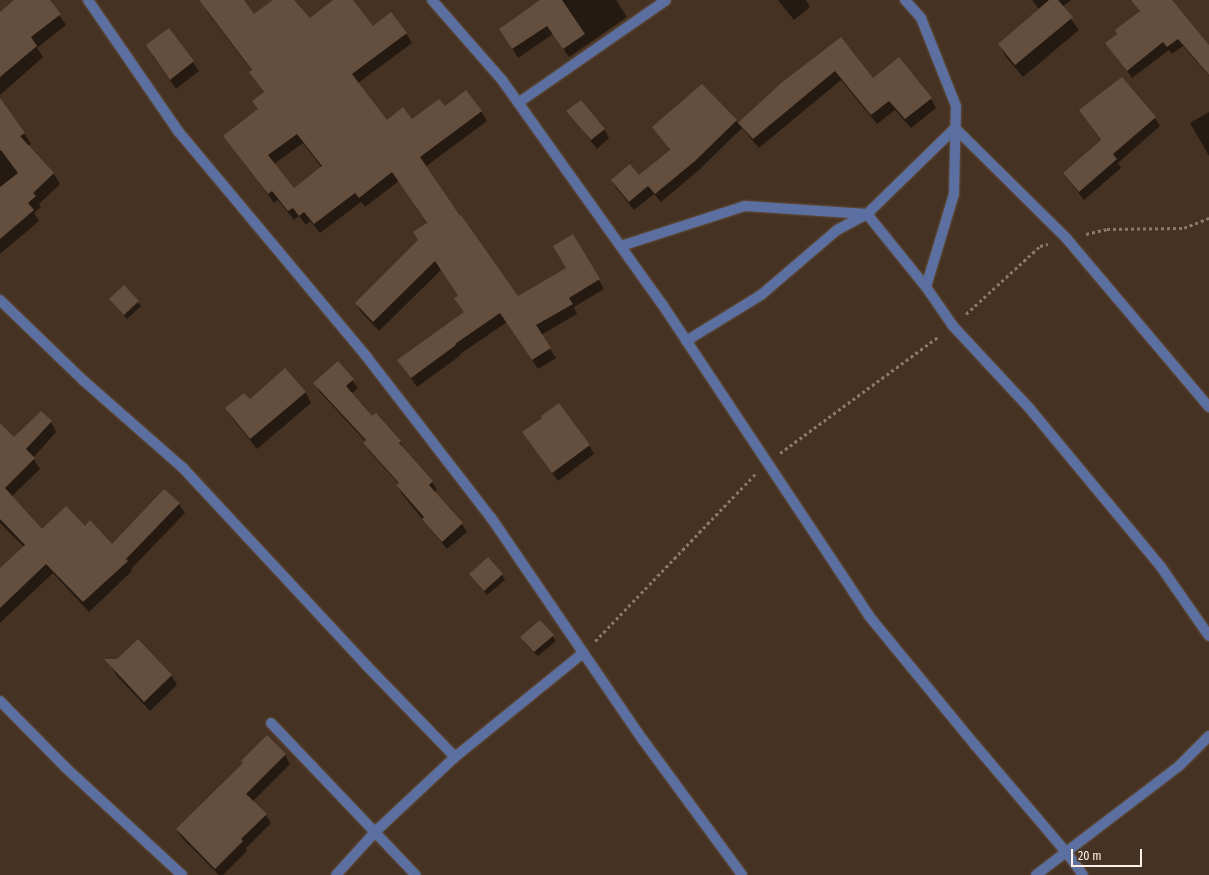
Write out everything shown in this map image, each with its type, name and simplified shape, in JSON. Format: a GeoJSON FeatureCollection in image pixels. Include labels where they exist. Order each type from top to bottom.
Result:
{"type":"FeatureCollection","features":[{"type":"Feature","properties":{"kind":"street"},"geometry":{"type":"LineString","coordinates":[[88,0],[178,131],[366,356],[492,519],[643,740],[742,875]]}},
{"type":"Feature","properties":{"kind":"street"},"geometry":{"type":"LineString","coordinates":[[432,0],[502,80],[621,246],[869,616],[975,745],[1067,853],[1083,875]]}},
{"type":"Feature","properties":{"kind":"street"},"geometry":{"type":"LineString","coordinates":[[518,103],[666,0]]}},
{"type":"Feature","properties":{"kind":"street"},"geometry":{"type":"LineString","coordinates":[[905,0],[921,18],[956,106],[954,194],[926,288]]}},
{"type":"Feature","properties":{"kind":"street"},"geometry":{"type":"LineString","coordinates":[[686,341],[761,295],[837,230],[867,214],[955,128]]}},
{"type":"Feature","properties":{"kind":"street"},"geometry":{"type":"LineString","coordinates":[[955,128],[1067,239],[1209,407]]}},
{"type":"Feature","properties":{"kind":"street"},"geometry":{"type":"LineString","coordinates":[[621,246],[745,206],[867,214],[926,288],[953,326],[1030,409],[1146,550],[1209,636]]}},
{"type":"Feature","properties":{"kind":"street"},"geometry":{"type":"LineString","coordinates":[[0,300],[84,381],[183,468],[366,665],[455,757]]}},
{"type":"Feature","properties":{"kind":"street"},"geometry":{"type":"LineString","coordinates":[[336,875],[376,832],[455,757],[583,653]]}},
{"type":"Feature","properties":{"kind":"street"},"geometry":{"type":"LineString","coordinates":[[0,701],[65,767],[182,875]]}},
{"type":"Feature","properties":{"kind":"street"},"geometry":{"type":"LineString","coordinates":[[271,723],[416,875]]}},
{"type":"Feature","properties":{"kind":"street"},"geometry":{"type":"LineString","coordinates":[[1036,875],[1067,853],[1178,767],[1209,736]]}},
{"type":"Feature","properties":{"kind":"path"},"geometry":{"type":"LineString","coordinates":[[583,653],[766,463],[953,326],[1040,246],[1107,229],[1184,228],[1209,218]]}},
{"type":"Feature","properties":{"kind":"building"},"geometry":{"type":"Polygon","coordinates":[[[14,0],[50,0],[61,14],[31,37],[37,46],[0,77],[0,12],[14,0]]]}},
{"type":"Feature","properties":{"kind":"building"},"geometry":{"type":"Polygon","coordinates":[[[199,0],[244,0],[254,14],[273,0],[294,0],[310,18],[333,0],[353,0],[373,26],[391,12],[407,33],[352,74],[387,120],[403,107],[412,119],[439,99],[445,106],[466,90],[482,111],[420,157],[460,216],[461,215],[518,296],[566,268],[553,246],[573,234],[600,279],[569,298],[573,304],[536,325],[551,348],[532,360],[500,313],[455,344],[456,345],[411,378],[397,360],[464,312],[454,298],[458,296],[435,261],[373,322],[355,303],[418,240],[413,232],[427,223],[392,172],[359,198],[355,193],[314,224],[304,212],[299,216],[293,208],[288,211],[272,191],[268,194],[223,136],[258,109],[252,101],[264,92],[249,72],[252,70],[199,0]],[[297,134],[268,155],[294,188],[322,166],[297,134]]]}},
{"type":"Feature","properties":{"kind":"building"},"geometry":{"type":"Polygon","coordinates":[[[540,0],[562,0],[585,34],[563,49],[547,26],[512,49],[499,29],[540,0]]]}},
{"type":"Feature","properties":{"kind":"building"},"geometry":{"type":"Polygon","coordinates":[[[1049,0],[1058,0],[1073,17],[1015,65],[998,44],[1049,0]]]}},
{"type":"Feature","properties":{"kind":"building"},"geometry":{"type":"Polygon","coordinates":[[[1131,0],[1172,0],[1209,45],[1209,75],[1178,39],[1167,47],[1163,42],[1127,71],[1105,43],[1117,34],[1115,30],[1140,11],[1131,0]]]}},
{"type":"Feature","properties":{"kind":"building"},"geometry":{"type":"Polygon","coordinates":[[[169,28],[194,61],[170,80],[146,45],[169,28]]]}},
{"type":"Feature","properties":{"kind":"building"},"geometry":{"type":"Polygon","coordinates":[[[841,37],[873,78],[899,57],[932,98],[905,119],[889,101],[871,115],[835,71],[753,139],[738,123],[780,84],[841,37]]]}},
{"type":"Feature","properties":{"kind":"building"},"geometry":{"type":"Polygon","coordinates":[[[1122,77],[1156,117],[1113,154],[1117,159],[1079,192],[1063,173],[1101,140],[1079,110],[1122,77]]]}},
{"type":"Feature","properties":{"kind":"building"},"geometry":{"type":"Polygon","coordinates":[[[702,84],[737,120],[695,161],[655,194],[648,186],[629,202],[611,180],[630,164],[639,175],[670,150],[652,127],[702,84]]]}},
{"type":"Feature","properties":{"kind":"building"},"geometry":{"type":"Polygon","coordinates":[[[0,98],[25,133],[20,136],[54,173],[33,193],[36,196],[28,203],[34,210],[0,239],[0,187],[18,173],[1,150],[0,151],[0,98]]]}},
{"type":"Feature","properties":{"kind":"building"},"geometry":{"type":"Polygon","coordinates":[[[581,100],[605,129],[591,140],[566,111],[581,100]]]}},
{"type":"Feature","properties":{"kind":"building"},"geometry":{"type":"Polygon","coordinates":[[[124,285],[139,301],[124,315],[109,299],[124,285]]]}},
{"type":"Feature","properties":{"kind":"building"},"geometry":{"type":"Polygon","coordinates":[[[338,361],[354,379],[346,386],[372,416],[376,413],[401,441],[399,443],[433,481],[429,485],[463,523],[442,542],[422,519],[424,517],[396,485],[399,483],[363,443],[366,440],[313,383],[338,361]]]}},
{"type":"Feature","properties":{"kind":"building"},"geometry":{"type":"Polygon","coordinates":[[[285,368],[306,392],[250,439],[225,408],[244,393],[250,399],[285,368]]]}},
{"type":"Feature","properties":{"kind":"building"},"geometry":{"type":"Polygon","coordinates":[[[559,403],[590,445],[552,473],[522,432],[542,418],[541,416],[559,403]]]}},
{"type":"Feature","properties":{"kind":"building"},"geometry":{"type":"Polygon","coordinates":[[[41,411],[52,421],[26,449],[35,458],[5,488],[42,529],[66,506],[85,526],[90,520],[112,544],[164,489],[180,503],[126,559],[128,561],[83,602],[46,564],[0,608],[0,568],[25,545],[0,519],[0,423],[14,437],[41,411]]]}},
{"type":"Feature","properties":{"kind":"building"},"geometry":{"type":"Polygon","coordinates":[[[488,557],[503,574],[484,591],[469,574],[488,557]]]}},
{"type":"Feature","properties":{"kind":"building"},"geometry":{"type":"Polygon","coordinates":[[[540,620],[554,635],[534,652],[520,637],[540,620]]]}},
{"type":"Feature","properties":{"kind":"building"},"geometry":{"type":"Polygon","coordinates":[[[138,639],[172,675],[144,702],[104,659],[117,659],[138,639]]]}},
{"type":"Feature","properties":{"kind":"building"},"geometry":{"type":"Polygon","coordinates":[[[267,735],[286,754],[246,794],[267,814],[241,839],[243,841],[215,869],[176,829],[243,763],[241,761],[267,735]]]}}]}
